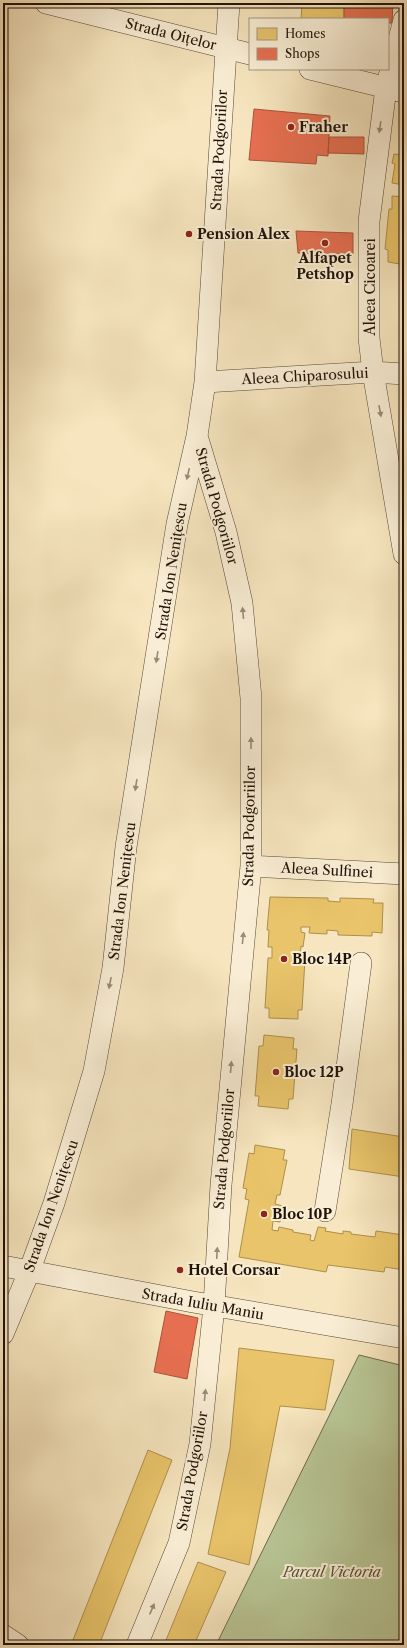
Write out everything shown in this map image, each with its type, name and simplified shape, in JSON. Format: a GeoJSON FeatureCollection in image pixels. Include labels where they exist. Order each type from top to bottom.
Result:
{"type":"FeatureCollection","features":[{"type":"Feature","properties":{"kind":"street","name":"Strada Oițelor"},"geometry":{"type":"LineString","coordinates":[[46,3],[249,54]]}},
{"type":"Feature","properties":{"kind":"street","name":"Strada Podgoriilor"},"geometry":{"type":"LineString","coordinates":[[137,1645],[179,1543],[200,1444],[214,1306],[221,1185],[251,866],[250,698],[242,603],[226,532],[197,436],[205,382],[228,3]]}},
{"type":"Feature","properties":{"kind":"street","name":"Aleea Cicoarei"},"geometry":{"type":"LineString","coordinates":[[404,20],[395,90],[369,221],[369,338],[373,372],[404,554]]}},
{"type":"Feature","properties":{"kind":"street"},"geometry":{"type":"LineString","coordinates":[[314,70],[395,90]]}},
{"type":"Feature","properties":{"kind":"street","name":"Aleea Chiparosului"},"geometry":{"type":"LineString","coordinates":[[205,382],[373,372],[404,374]]}},
{"type":"Feature","properties":{"kind":"street","name":"Strada Ion Nenițescu"},"geometry":{"type":"LineString","coordinates":[[3,1334],[29,1272],[54,1203],[94,1071],[113,968],[126,848],[177,524],[197,436]]}},
{"type":"Feature","properties":{"kind":"street","name":"Aleea Sulfinei"},"geometry":{"type":"LineString","coordinates":[[251,866],[404,874]]}},
{"type":"Feature","properties":{"kind":"street"},"geometry":{"type":"LineString","coordinates":[[325,1211],[342,1104],[361,963]]}},
{"type":"Feature","properties":{"kind":"street","name":"Strada Iuliu Maniu"},"geometry":{"type":"LineString","coordinates":[[3,1266],[214,1306],[404,1338]]}},
{"type":"Feature","properties":{"kind":"street"},"geometry":{"type":"LineString","coordinates":[[3,1636],[18,1645]]}},
{"type":"Feature","properties":{"kind":"green space","name":"Parcul Victoria"},"geometry":{"type":"Polygon","coordinates":[[[359,1355],[404,1366],[404,1627],[397,1645],[216,1645],[359,1355]]]}},
{"type":"Feature","properties":{"kind":"building: Homes"},"geometry":{"type":"Polygon","coordinates":[[[302,3],[344,3],[344,18],[301,18],[302,3]]]}},
{"type":"Feature","properties":{"kind":"building: Homes"},"geometry":{"type":"Polygon","coordinates":[[[394,154],[404,155],[404,185],[392,183],[395,164],[392,163],[394,154]]]}},
{"type":"Feature","properties":{"kind":"building: Homes"},"geometry":{"type":"Polygon","coordinates":[[[392,196],[404,197],[404,261],[400,261],[400,264],[388,262],[388,250],[385,249],[389,209],[392,209],[392,196]]]}},
{"type":"Feature","properties":{"kind":"building: Homes"},"geometry":{"type":"Polygon","coordinates":[[[400,401],[404,401],[404,421],[400,401]]]}},
{"type":"Feature","properties":{"kind":"building: Homes","name":"Bloc 14P"},"geometry":{"type":"Polygon","coordinates":[[[270,897],[328,898],[328,901],[340,902],[340,898],[374,899],[373,903],[383,903],[382,933],[372,932],[372,936],[338,935],[338,931],[327,930],[327,934],[309,933],[310,927],[301,927],[301,932],[305,933],[303,947],[301,946],[300,959],[305,959],[302,1010],[298,1010],[298,1019],[269,1018],[269,1008],[265,1008],[268,958],[272,958],[272,947],[268,947],[269,930],[267,930],[270,897]]]}},
{"type":"Feature","properties":{"kind":"building: Homes","name":"Bloc 12P"},"geometry":{"type":"Polygon","coordinates":[[[264,1035],[294,1038],[293,1049],[297,1049],[293,1099],[289,1099],[288,1109],[258,1106],[259,1096],[255,1096],[259,1046],[263,1046],[264,1035]]]}},
{"type":"Feature","properties":{"kind":"building: Homes"},"geometry":{"type":"Polygon","coordinates":[[[352,1129],[404,1137],[404,1177],[349,1169],[352,1129]]]}},
{"type":"Feature","properties":{"kind":"building: Homes","name":"Bloc 10P"},"geometry":{"type":"Polygon","coordinates":[[[255,1145],[285,1150],[283,1160],[287,1160],[280,1195],[277,1195],[275,1204],[283,1206],[280,1222],[273,1221],[272,1230],[278,1231],[279,1227],[293,1230],[293,1232],[311,1235],[310,1240],[314,1241],[318,1227],[326,1228],[325,1231],[343,1234],[343,1231],[351,1232],[351,1234],[375,1237],[376,1231],[404,1235],[404,1270],[385,1267],[384,1272],[328,1265],[326,1272],[239,1257],[249,1200],[245,1199],[247,1189],[243,1188],[249,1153],[254,1154],[255,1145]]]}},
{"type":"Feature","properties":{"kind":"building: Homes"},"geometry":{"type":"Polygon","coordinates":[[[239,1348],[334,1360],[325,1410],[280,1406],[249,1565],[208,1554],[230,1448],[239,1348]]]}},
{"type":"Feature","properties":{"kind":"building: Homes"},"geometry":{"type":"Polygon","coordinates":[[[148,1450],[172,1460],[99,1645],[71,1645],[148,1450]]]}},
{"type":"Feature","properties":{"kind":"building: Homes"},"geometry":{"type":"Polygon","coordinates":[[[198,1562],[226,1572],[194,1645],[164,1645],[198,1562]]]}},
{"type":"Feature","properties":{"kind":"building: Shops"},"geometry":{"type":"Polygon","coordinates":[[[344,3],[393,3],[392,23],[389,23],[389,18],[344,18],[344,3]]]}},
{"type":"Feature","properties":{"kind":"building: Shops","name":"Fraher"},"geometry":{"type":"Polygon","coordinates":[[[254,109],[330,116],[328,156],[317,155],[316,164],[249,160],[254,109]]]}},
{"type":"Feature","properties":{"kind":"building: Shops"},"geometry":{"type":"Polygon","coordinates":[[[329,137],[364,137],[364,154],[328,153],[329,137]]]}},
{"type":"Feature","properties":{"kind":"building: Shops","name":"Alfapet Petshop"},"geometry":{"type":"Polygon","coordinates":[[[296,231],[353,233],[353,254],[298,253],[296,231]]]}},
{"type":"Feature","properties":{"kind":"building: Shops"},"geometry":{"type":"Polygon","coordinates":[[[166,1311],[198,1318],[187,1379],[154,1372],[166,1311]]]}},
{"type":"Feature","properties":{"kind":"place","name":"Fraher"},"geometry":{"type":"Point","coordinates":[291,127]}},
{"type":"Feature","properties":{"kind":"place","name":"Pension Alex"},"geometry":{"type":"Point","coordinates":[189,234]}},
{"type":"Feature","properties":{"kind":"place","name":"Alfapet Petshop"},"geometry":{"type":"Point","coordinates":[325,243]}},
{"type":"Feature","properties":{"kind":"place","name":"Bloc 14P"},"geometry":{"type":"Point","coordinates":[284,959]}},
{"type":"Feature","properties":{"kind":"place","name":"Bloc 12P"},"geometry":{"type":"Point","coordinates":[276,1072]}},
{"type":"Feature","properties":{"kind":"place","name":"Bloc 10P"},"geometry":{"type":"Point","coordinates":[264,1214]}},
{"type":"Feature","properties":{"kind":"place","name":"Hotel Corsar"},"geometry":{"type":"Point","coordinates":[180,1270]}}]}
